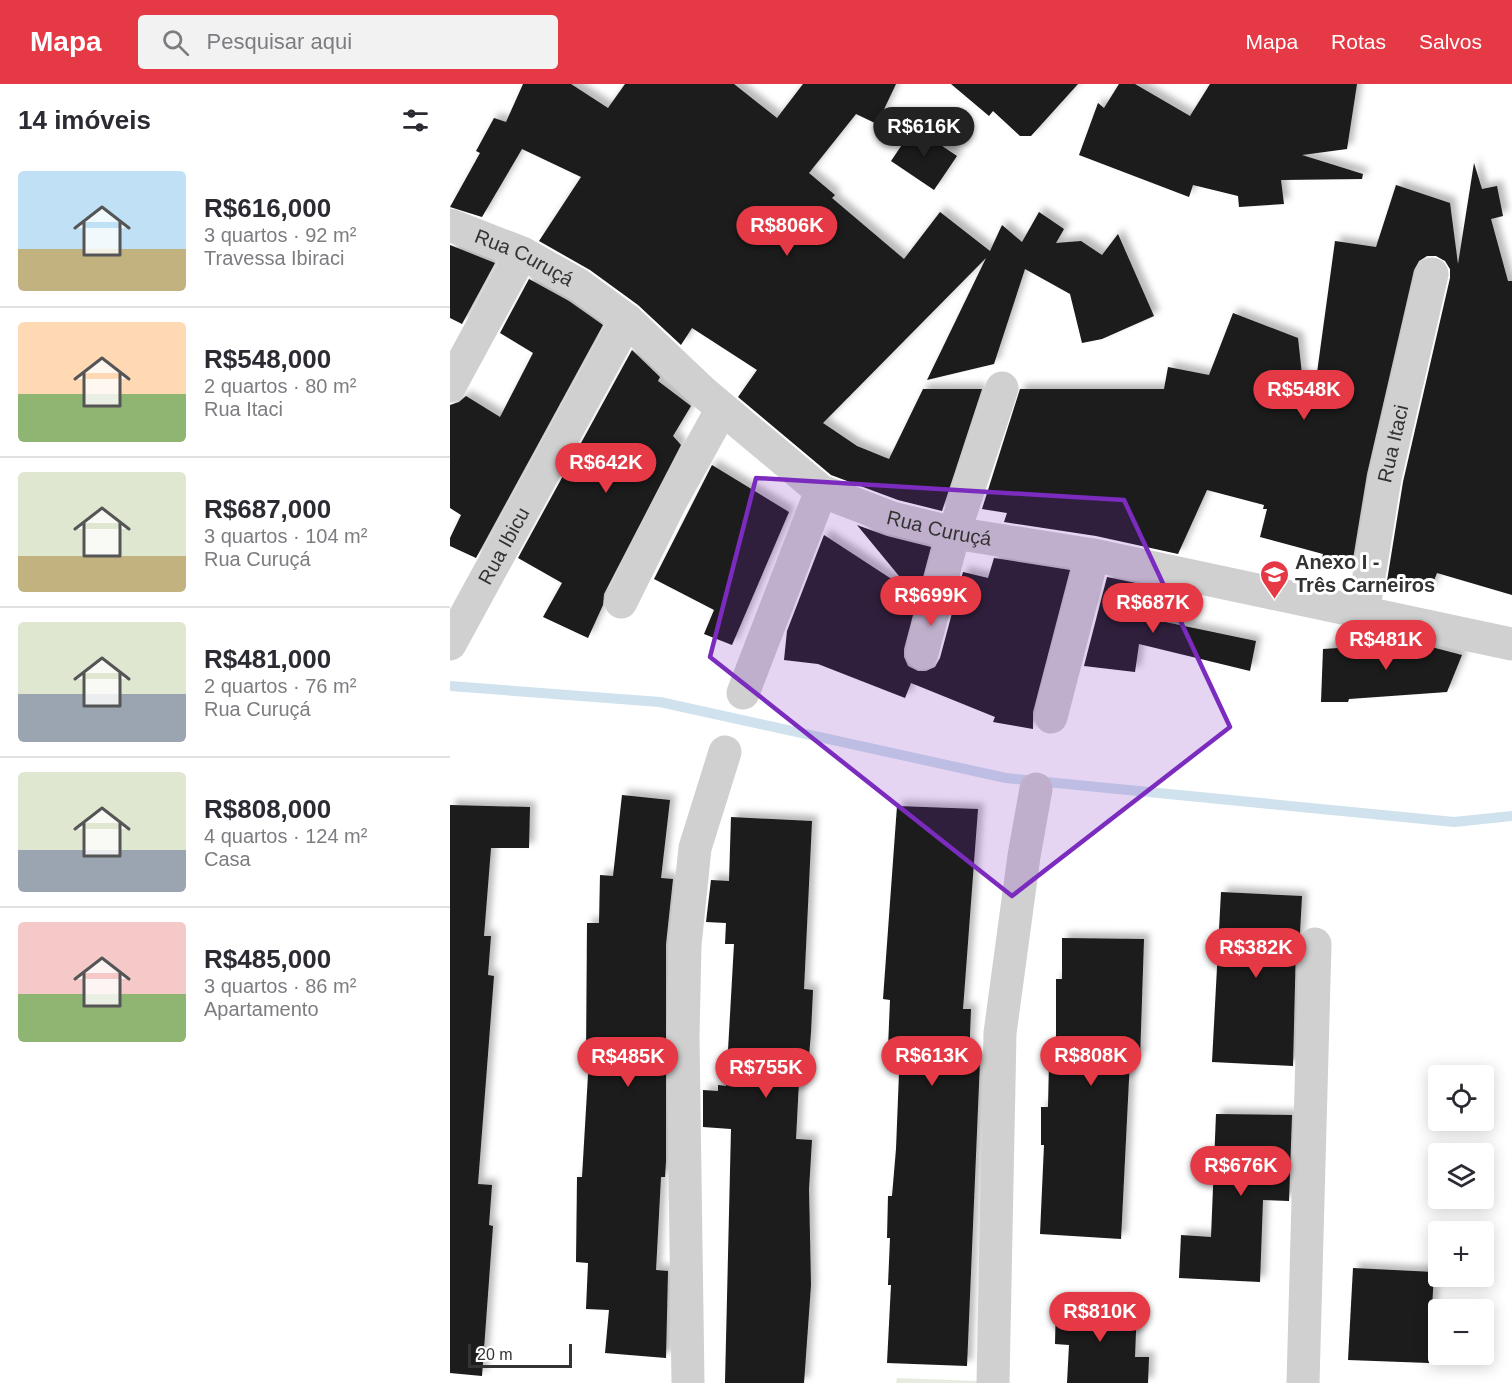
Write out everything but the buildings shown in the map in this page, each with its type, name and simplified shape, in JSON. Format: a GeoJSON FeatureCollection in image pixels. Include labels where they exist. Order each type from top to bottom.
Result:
{"type":"FeatureCollection","features":[{"type":"Feature","properties":{"kind":"street","name":"Rua Curuçá"},"geometry":{"type":"LineString","coordinates":[[450,225],[522,253],[579,285],[627,321],[722,409],[821,491],[892,518],[954,532],[1093,555],[1512,644]]}},
{"type":"Feature","properties":{"kind":"street"},"geometry":{"type":"LineString","coordinates":[[450,386],[522,253]]}},
{"type":"Feature","properties":{"kind":"street","name":"Rua Itaci"},"geometry":{"type":"LineString","coordinates":[[1363,613],[1385,478],[1432,274]]}},
{"type":"Feature","properties":{"kind":"street","name":"Rua Ibicu"},"geometry":{"type":"LineString","coordinates":[[450,644],[554,450],[627,321]]}},
{"type":"Feature","properties":{"kind":"street"},"geometry":{"type":"LineString","coordinates":[[922,653],[954,532],[1002,388]]}},
{"type":"Feature","properties":{"kind":"street"},"geometry":{"type":"LineString","coordinates":[[621,602],[671,501],[722,409]]}},
{"type":"Feature","properties":{"kind":"street"},"geometry":{"type":"LineString","coordinates":[[743,693],[821,491]]}},
{"type":"Feature","properties":{"kind":"street"},"geometry":{"type":"LineString","coordinates":[[1051,717],[1093,555]]}},
{"type":"Feature","properties":{"kind":"street"},"geometry":{"type":"LineString","coordinates":[[688,1383],[683,1036],[686,945],[695,848],[725,752]]}},
{"type":"Feature","properties":{"kind":"street"},"geometry":{"type":"LineString","coordinates":[[993,1383],[1000,1033],[1024,856],[1036,789]]}},
{"type":"Feature","properties":{"kind":"street"},"geometry":{"type":"LineString","coordinates":[[1303,1383],[1315,944]]}},
{"type":"Feature","properties":{"kind":"highlighted area"},"geometry":{"type":"Polygon","coordinates":[[[756,478],[1124,500],[1230,727],[1012,896],[710,657],[756,478]]]}},
{"type":"Feature","properties":{"kind":"shaded area"},"geometry":{"type":"Polygon","coordinates":[[[897,1378],[978,1381],[978,1383],[896,1383],[897,1378]]]}},
{"type":"Feature","properties":{"kind":"waterway"},"geometry":{"type":"LineString","coordinates":[[450,686],[660,702],[1006,778],[1454,822],[1512,816]]}},
{"type":"Feature","properties":{"kind":"place","name":"Anexo I - Três Carneiros"},"geometry":{"type":"Point","coordinates":[1274,600]}}]}
